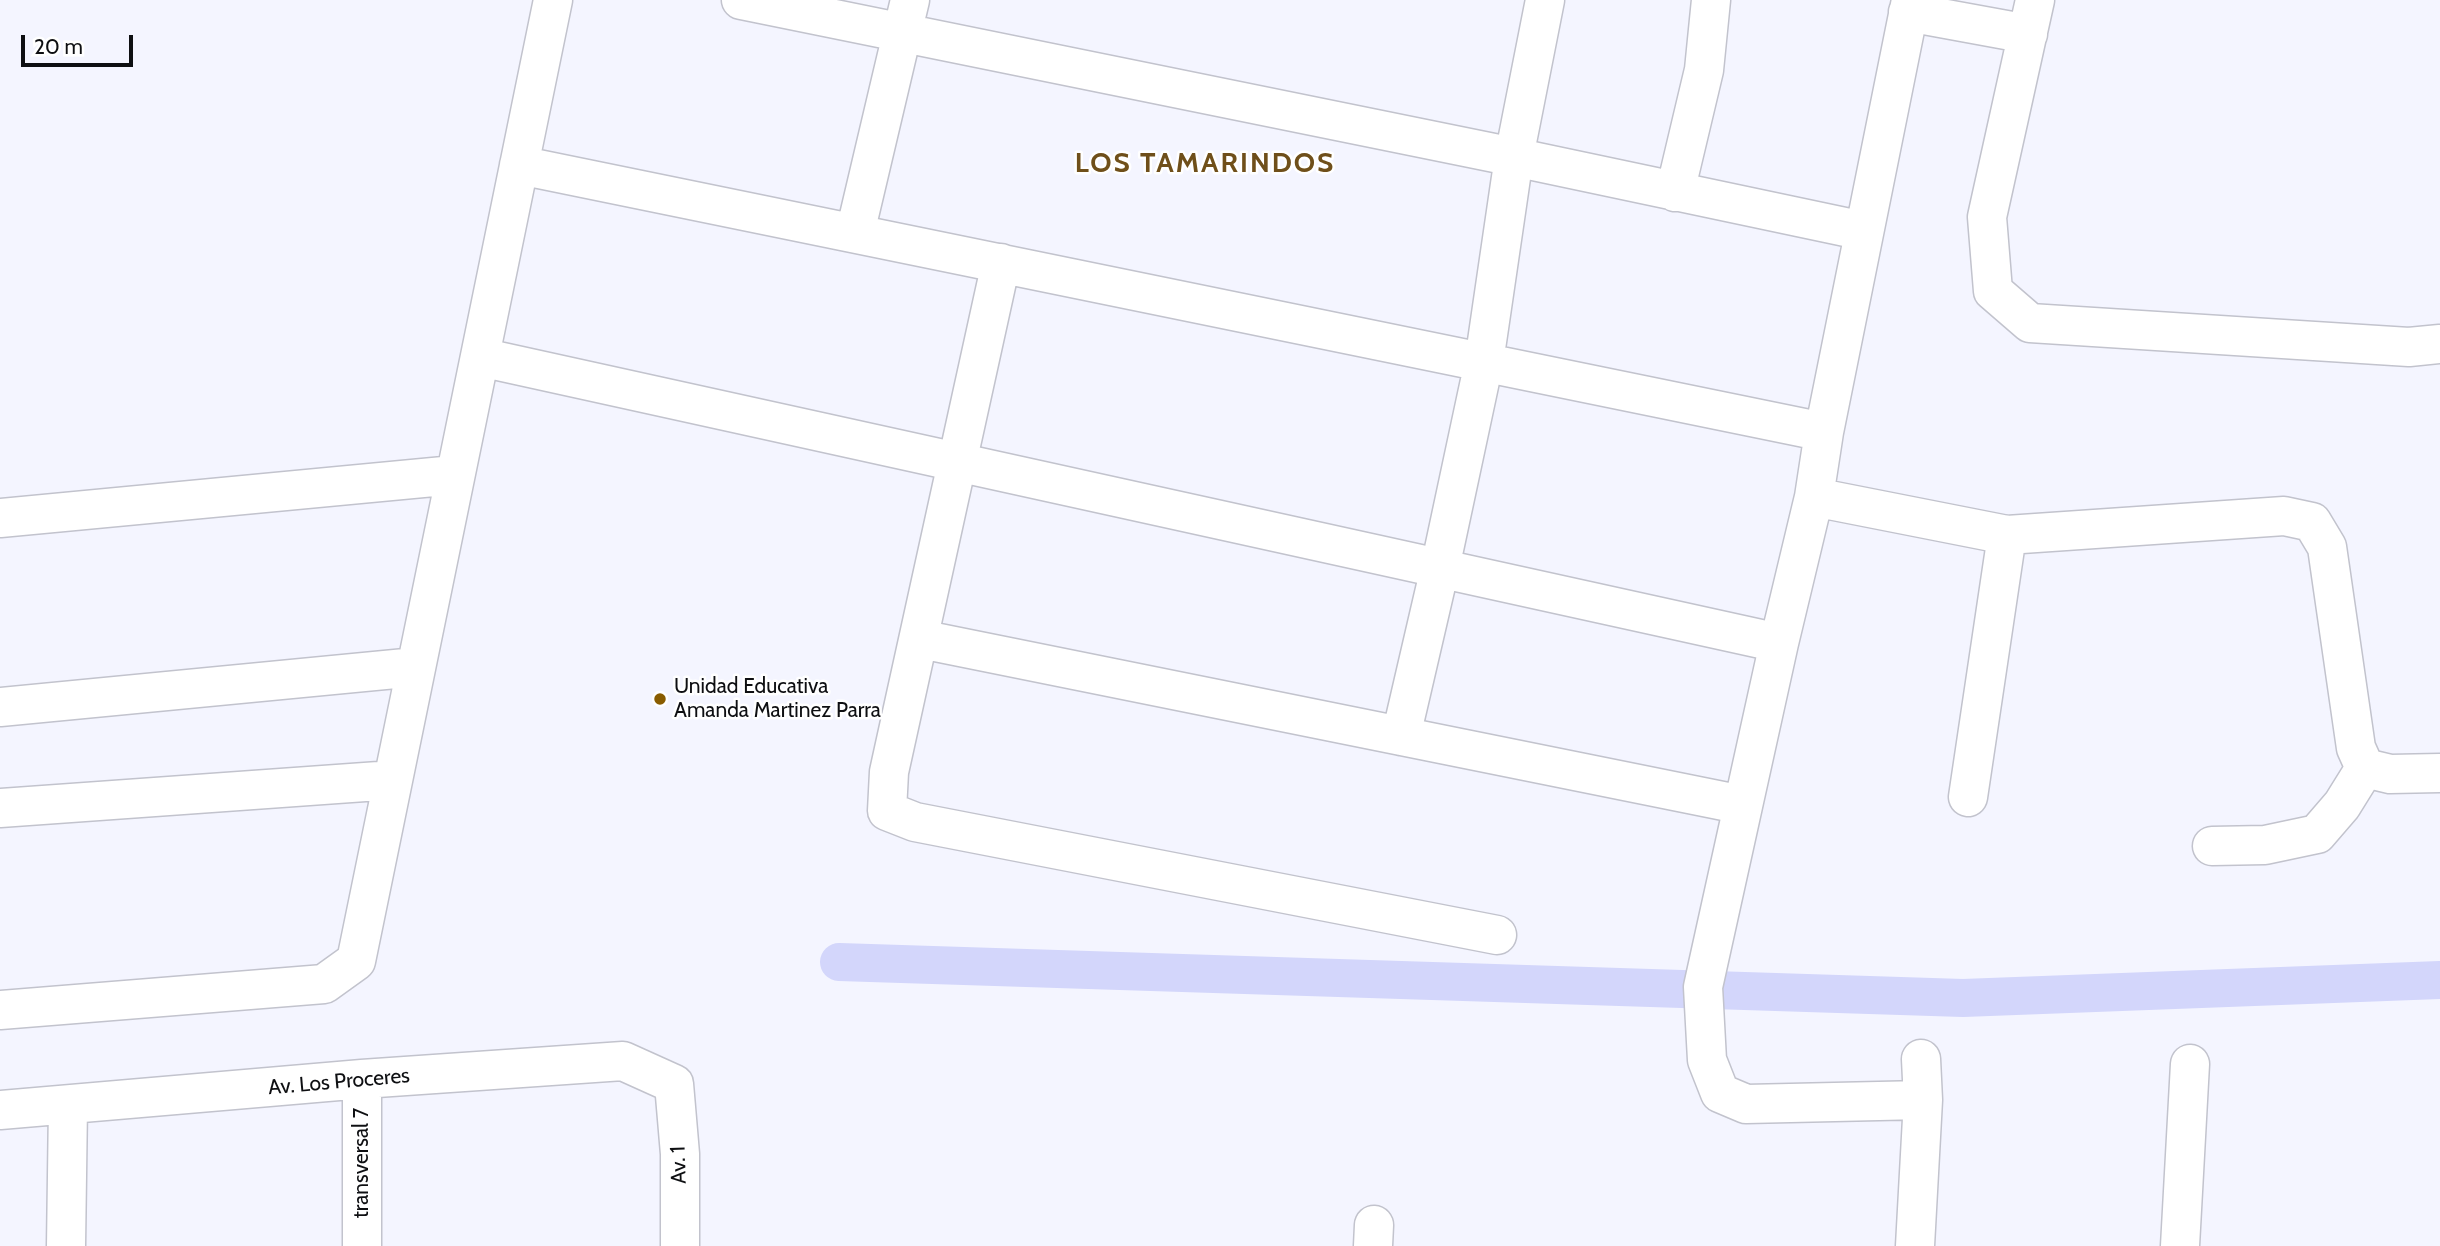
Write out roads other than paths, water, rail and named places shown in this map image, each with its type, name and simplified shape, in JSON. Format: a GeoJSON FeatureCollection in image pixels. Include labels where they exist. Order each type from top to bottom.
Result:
{"type":"FeatureCollection","features":[{"type":"Feature","properties":{"kind":"street"},"geometry":{"type":"LineString","coordinates":[[0,1010],[324,984],[356,961],[552,0]]}},
{"type":"Feature","properties":{"kind":"street"},"geometry":{"type":"LineString","coordinates":[[741,0],[906,16],[1514,157],[1864,231]]}},
{"type":"Feature","properties":{"kind":"street"},"geometry":{"type":"LineString","coordinates":[[1401,736],[1484,362],[1514,157],[1545,0]]}},
{"type":"Feature","properties":{"kind":"street"},"geometry":{"type":"LineString","coordinates":[[1681,0],[1697,0]]}},
{"type":"Feature","properties":{"kind":"street"},"geometry":{"type":"LineString","coordinates":[[1675,192],[1704,70],[1711,0]]}},
{"type":"Feature","properties":{"kind":"street"},"geometry":{"type":"LineString","coordinates":[[1923,1100],[1746,1104],[1720,1093],[1707,1059],[1703,987],[1814,497],[1824,432],[1910,6],[2031,17],[1987,217],[1993,291],[2030,323],[2409,347],[2440,344]]}},
{"type":"Feature","properties":{"kind":"street"},"geometry":{"type":"LineString","coordinates":[[855,233],[906,16]]}},
{"type":"Feature","properties":{"kind":"street"},"geometry":{"type":"LineString","coordinates":[[519,165],[1824,432]]}},
{"type":"Feature","properties":{"kind":"street"},"geometry":{"type":"LineString","coordinates":[[1000,263],[889,772],[887,811],[915,822],[1497,934]]}},
{"type":"Feature","properties":{"kind":"street"},"geometry":{"type":"LineString","coordinates":[[480,357],[1779,643]]}},
{"type":"Feature","properties":{"kind":"street"},"geometry":{"type":"LineString","coordinates":[[0,517],[455,477]]}},
{"type":"Feature","properties":{"kind":"street"},"geometry":{"type":"LineString","coordinates":[[1814,497],[2007,535],[2284,516],[2312,522],[2326,547],[2356,748],[2365,768]]}},
{"type":"Feature","properties":{"kind":"street"},"geometry":{"type":"LineString","coordinates":[[1968,797],[2007,535]]}},
{"type":"Feature","properties":{"kind":"street"},"geometry":{"type":"LineString","coordinates":[[920,639],[1743,805]]}},
{"type":"Feature","properties":{"kind":"street"},"geometry":{"type":"LineString","coordinates":[[0,707],[416,667]]}},
{"type":"Feature","properties":{"kind":"street"},"geometry":{"type":"LineString","coordinates":[[2365,768],[2390,774],[2440,773]]}},
{"type":"Feature","properties":{"kind":"street"},"geometry":{"type":"LineString","coordinates":[[2212,846],[2265,845],[2317,834],[2342,805],[2365,768]]}},
{"type":"Feature","properties":{"kind":"street"},"geometry":{"type":"LineString","coordinates":[[0,808],[393,780]]}},
{"type":"Feature","properties":{"kind":"street"},"geometry":{"type":"LineString","coordinates":[[1915,1246],[1923,1100],[1921,1059]]}},
{"type":"Feature","properties":{"kind":"street","name":"Av. Los Proceres"},"geometry":{"type":"LineString","coordinates":[[0,1110],[362,1079],[623,1061],[674,1084]]}},
{"type":"Feature","properties":{"kind":"street"},"geometry":{"type":"LineString","coordinates":[[2180,1246],[2190,1064]]}},
{"type":"Feature","properties":{"kind":"street","name":"transversal 7"},"geometry":{"type":"LineString","coordinates":[[362,1079],[362,1246]]}},
{"type":"Feature","properties":{"kind":"street","name":"Av. 1"},"geometry":{"type":"LineString","coordinates":[[674,1084],[680,1154],[680,1246]]}},
{"type":"Feature","properties":{"kind":"street"},"geometry":{"type":"LineString","coordinates":[[66,1246],[68,1105]]}},
{"type":"Feature","properties":{"kind":"waterway"},"geometry":{"type":"LineString","coordinates":[[839,962],[1963,998],[2440,980]]}},
{"type":"Feature","properties":{"kind":"place","name":"Unidad Educativa Amanda Martinez Parra"},"geometry":{"type":"Point","coordinates":[660,699]}},
{"type":"Feature","properties":{"kind":"district","name":"LOS TAMARINDOS"},"geometry":{"type":"Point","coordinates":[1205,164]}}]}
